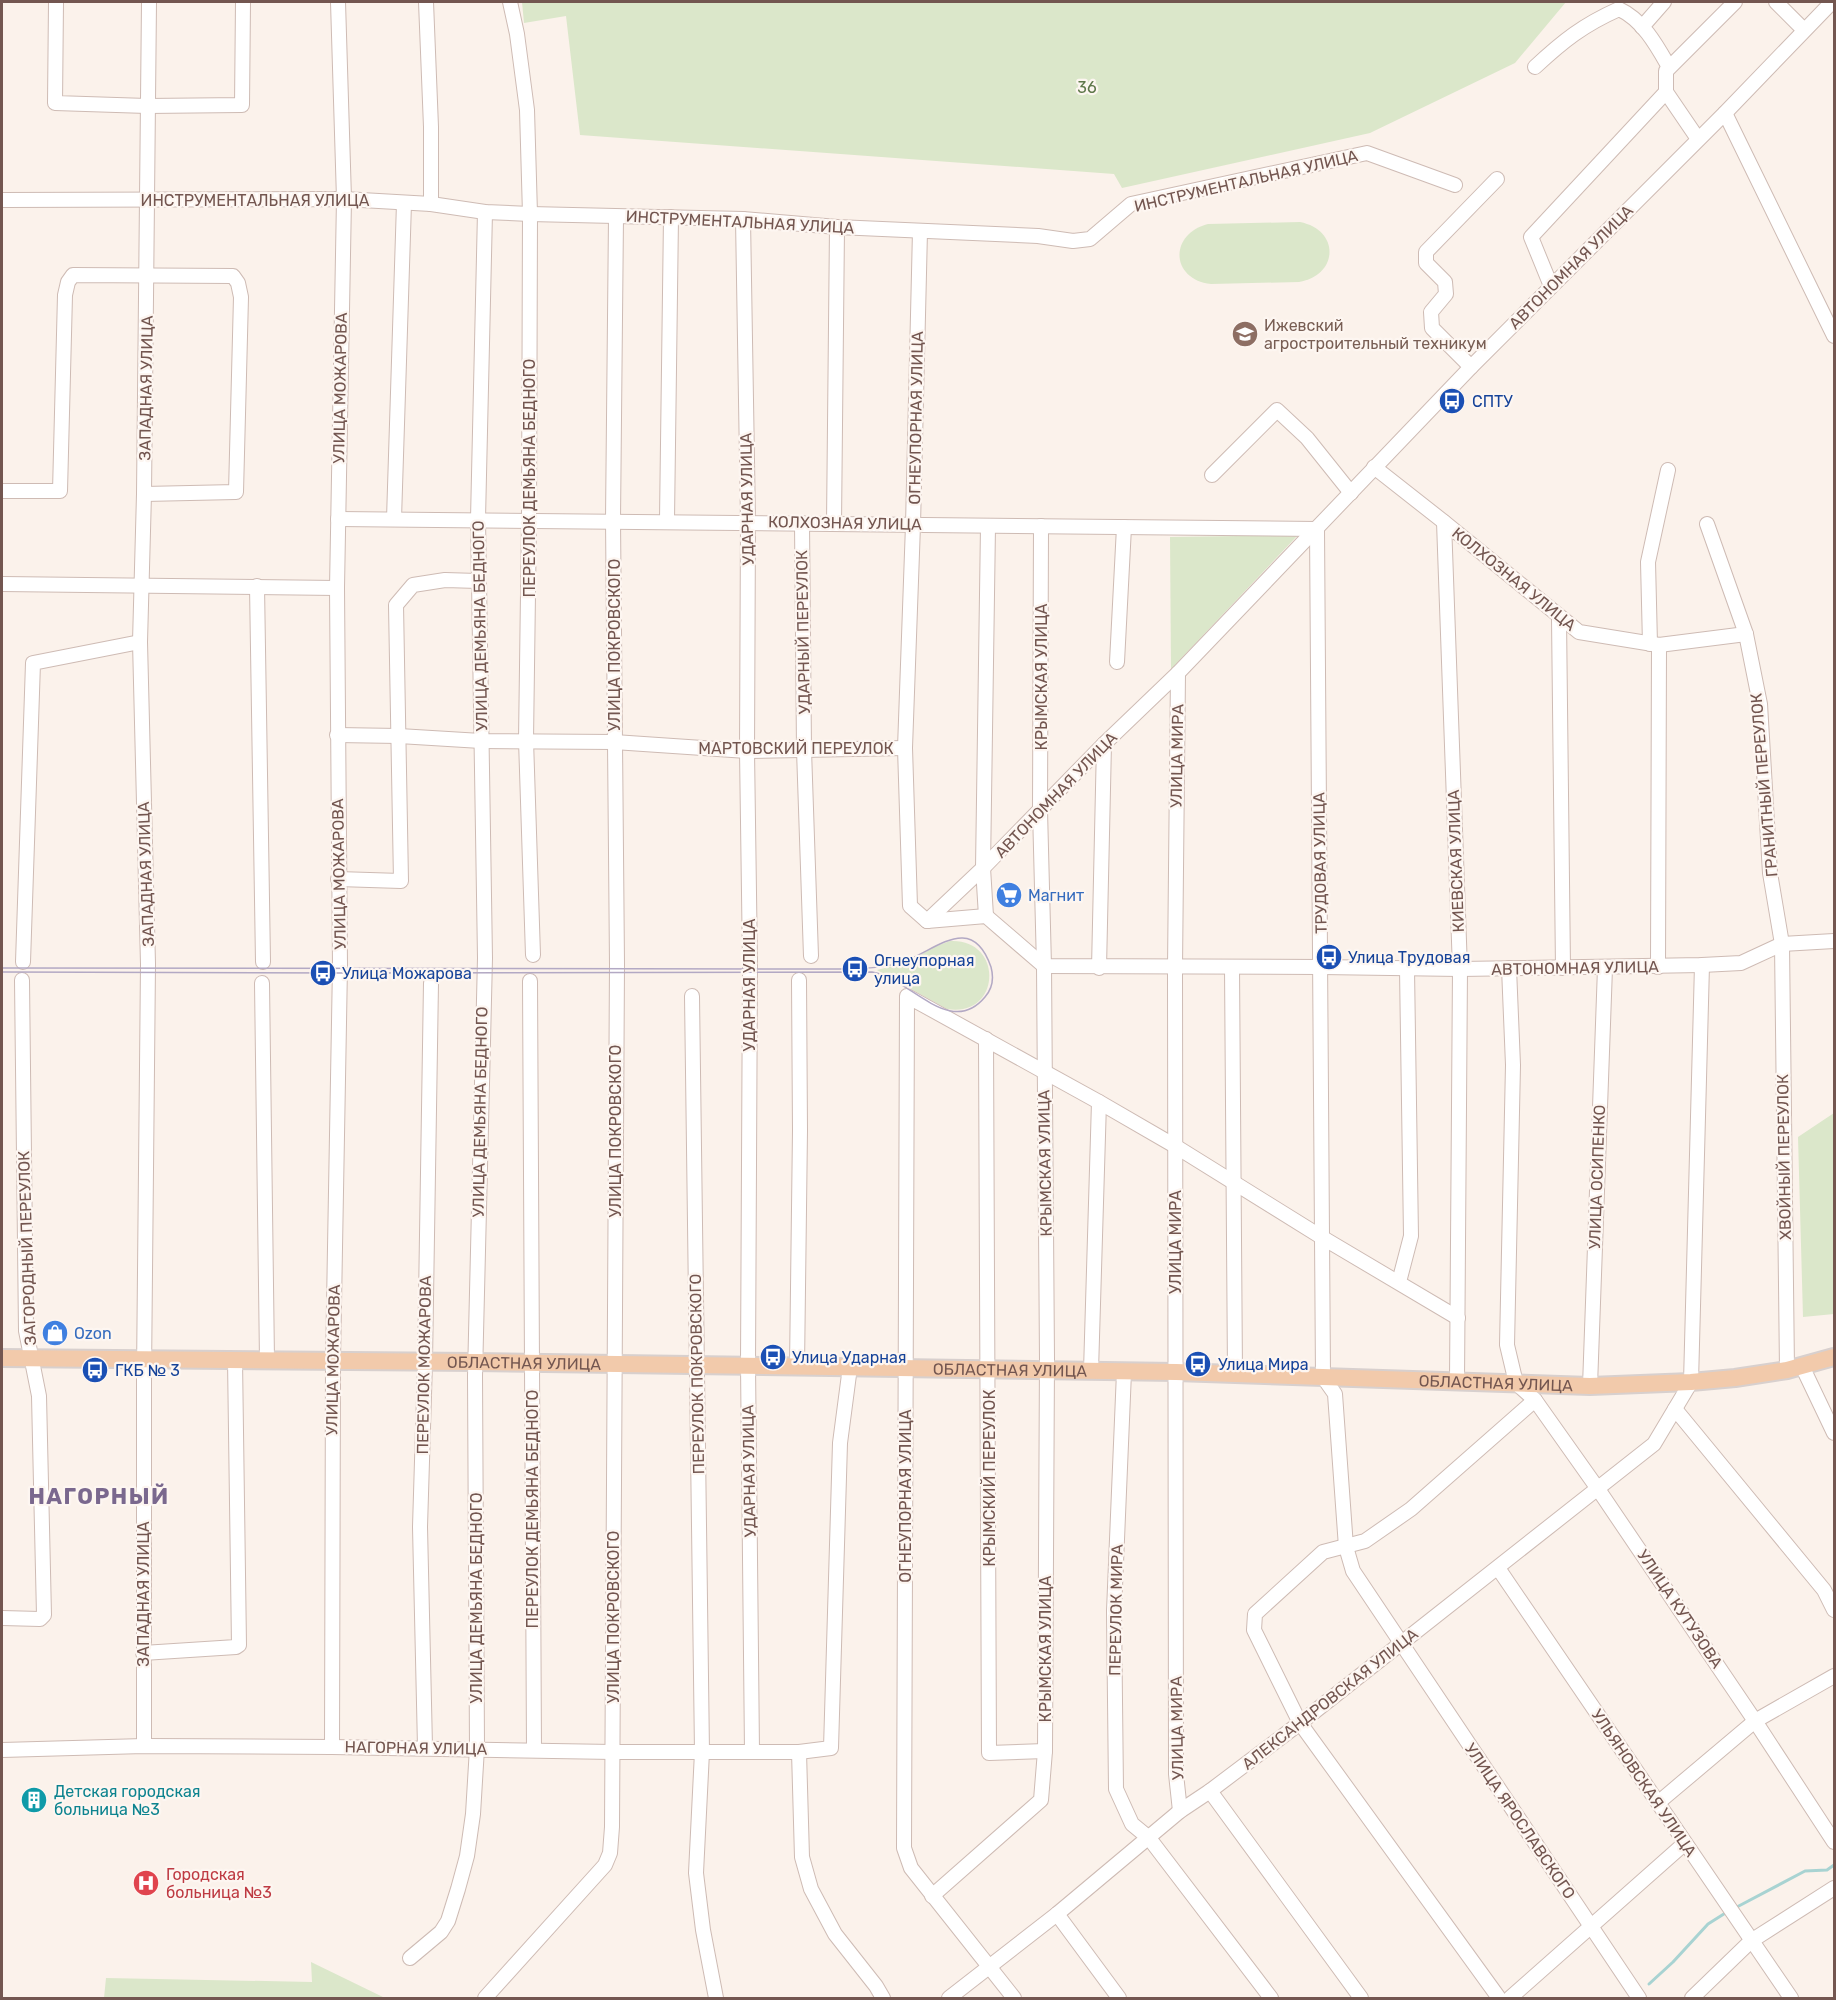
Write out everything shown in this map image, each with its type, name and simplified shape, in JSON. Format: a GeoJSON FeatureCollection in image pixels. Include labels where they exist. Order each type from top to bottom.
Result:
{"type":"FeatureCollection","features":[{"type":"Feature","properties":{"kind":"main road","name":"ОБЛАСТНАЯ УЛИЦА"},"geometry":{"type":"LineString","coordinates":[[2,1358],[748,1365],[906,1370],[1176,1372],[1590,1386],[1691,1382],[1795,1368],[1834,1357]]}},
{"type":"Feature","properties":{"kind":"street"},"geometry":{"type":"LineString","coordinates":[[56,2],[55,103],[147,106],[242,105],[243,2]]}},
{"type":"Feature","properties":{"kind":"street","name":"ЗАПАДНАЯ УЛИЦА"},"geometry":{"type":"LineString","coordinates":[[144,1746],[144,1360],[148,964],[140,585],[144,494],[149,2]]}},
{"type":"Feature","properties":{"kind":"street","name":"УЛИЦА МОЖАРОВА"},"geometry":{"type":"LineString","coordinates":[[332,1747],[333,1361],[340,966],[337,588],[344,199],[338,2]]}},
{"type":"Feature","properties":{"kind":"street"},"geometry":{"type":"LineString","coordinates":[[426,2],[431,127],[431,204]]}},
{"type":"Feature","properties":{"kind":"street","name":"ПЕРЕУЛОК ДЕМЬЯНА БЕДНОГО"},"geometry":{"type":"LineString","coordinates":[[510,2],[527,110],[530,214],[526,740],[533,956]]}},
{"type":"Feature","properties":{"kind":"street"},"geometry":{"type":"LineString","coordinates":[[1642,27],[1664,2]]}},
{"type":"Feature","properties":{"kind":"street"},"geometry":{"type":"LineString","coordinates":[[1698,139],[1666,92],[1666,71],[1735,2]]}},
{"type":"Feature","properties":{"kind":"street"},"geometry":{"type":"LineString","coordinates":[[1776,2],[1804,30]]}},
{"type":"Feature","properties":{"kind":"street","name":"АВТОНОМНАЯ УЛИЦА"},"geometry":{"type":"LineString","coordinates":[[927,921],[1178,673],[1374,467],[1832,2]]}},
{"type":"Feature","properties":{"kind":"street"},"geometry":{"type":"LineString","coordinates":[[1535,67],[1568,36],[1619,9],[1642,27],[1669,68]]}},
{"type":"Feature","properties":{"kind":"street"},"geometry":{"type":"LineString","coordinates":[[1551,286],[1531,237],[1666,92]]}},
{"type":"Feature","properties":{"kind":"street"},"geometry":{"type":"LineString","coordinates":[[1725,113],[1834,336]]}},
{"type":"Feature","properties":{"kind":"street","name":"ИНСТРУМЕНТАЛЬНАЯ УЛИЦА"},"geometry":{"type":"LineString","coordinates":[[2,201],[344,199],[431,204],[485,212],[743,219],[837,227],[1038,236],[1073,240],[1090,239],[1131,204],[1367,153],[1455,184]]}},
{"type":"Feature","properties":{"kind":"street"},"geometry":{"type":"LineString","coordinates":[[1472,367],[1432,328],[1431,312],[1446,294],[1445,282],[1426,263],[1426,252],[1497,179]]}},
{"type":"Feature","properties":{"kind":"street"},"geometry":{"type":"LineString","coordinates":[[394,519],[404,203]]}},
{"type":"Feature","properties":{"kind":"street","name":"УЛИЦА ДЕМЬЯНА БЕДНОГО"},"geometry":{"type":"LineString","coordinates":[[410,1958],[441,1932],[448,1921],[467,1856],[473,1814],[477,1748],[475,1362],[485,958],[478,519],[485,212]]}},
{"type":"Feature","properties":{"kind":"street","name":"УЛИЦА ПОКРОВСКОГО"},"geometry":{"type":"LineString","coordinates":[[486,1998],[605,1865],[610,1853],[612,1827],[617,964],[613,520],[615,217]]}},
{"type":"Feature","properties":{"kind":"street"},"geometry":{"type":"LineString","coordinates":[[667,520],[671,217]]}},
{"type":"Feature","properties":{"kind":"street","name":"УДАРНАЯ УЛИЦА"},"geometry":{"type":"LineString","coordinates":[[743,219],[748,521],[747,751],[750,964],[748,1365],[752,1751]]}},
{"type":"Feature","properties":{"kind":"street"},"geometry":{"type":"LineString","coordinates":[[834,524],[837,227]]}},
{"type":"Feature","properties":{"kind":"street","name":"ОГНЕУПОРНАЯ УЛИЦА"},"geometry":{"type":"LineString","coordinates":[[920,231],[905,748],[910,906],[927,921]]}},
{"type":"Feature","properties":{"kind":"street"},"geometry":{"type":"LineString","coordinates":[[2,490],[60,491],[65,295],[68,282],[73,274],[233,276],[238,283],[241,297],[236,492],[144,494]]}},
{"type":"Feature","properties":{"kind":"street"},"geometry":{"type":"LineString","coordinates":[[1212,475],[1277,410],[1306,438],[1351,492]]}},
{"type":"Feature","properties":{"kind":"street","name":"КОЛХОЗНАЯ УЛИЦА"},"geometry":{"type":"LineString","coordinates":[[1374,467],[1579,632],[1654,644],[1746,634]]}},
{"type":"Feature","properties":{"kind":"street"},"geometry":{"type":"LineString","coordinates":[[1658,967],[1654,644],[1648,562],[1668,470]]}},
{"type":"Feature","properties":{"kind":"street","name":"КОЛХОЗНАЯ УЛИЦА"},"geometry":{"type":"LineString","coordinates":[[338,519],[667,520],[1317,529]]}},
{"type":"Feature","properties":{"kind":"street","name":"КИЕВСКАЯ УЛИЦА"},"geometry":{"type":"LineString","coordinates":[[1444,522],[1460,969],[1457,1381]]}},
{"type":"Feature","properties":{"kind":"street","name":"УДАРНЫЙ ПЕРЕУЛОК"},"geometry":{"type":"LineString","coordinates":[[801,523],[804,750],[811,957]]}},
{"type":"Feature","properties":{"kind":"street","name":"ГРАНИТНЫЙ ПЕРЕУЛОК"},"geometry":{"type":"LineString","coordinates":[[1707,524],[1746,634],[1760,704],[1770,873],[1782,944]]}},
{"type":"Feature","properties":{"kind":"street"},"geometry":{"type":"LineString","coordinates":[[986,916],[983,868],[988,526]]}},
{"type":"Feature","properties":{"kind":"street","name":"КРЫМСКАЯ УЛИЦА"},"geometry":{"type":"LineString","coordinates":[[932,1896],[1041,1800],[1045,1751],[1047,1370],[1044,966],[1040,810],[1041,526]]}},
{"type":"Feature","properties":{"kind":"street"},"geometry":{"type":"LineString","coordinates":[[1118,662],[1124,527]]}},
{"type":"Feature","properties":{"kind":"street","name":"ТРУДОВАЯ УЛИЦА"},"geometry":{"type":"LineString","coordinates":[[1317,529],[1323,1377]]}},
{"type":"Feature","properties":{"kind":"street"},"geometry":{"type":"LineString","coordinates":[[338,879],[401,881],[396,605],[413,585],[445,580],[478,582]]}},
{"type":"Feature","properties":{"kind":"street"},"geometry":{"type":"LineString","coordinates":[[2,584],[337,588]]}},
{"type":"Feature","properties":{"kind":"street"},"geometry":{"type":"LineString","coordinates":[[257,586],[262,963]]}},
{"type":"Feature","properties":{"kind":"street"},"geometry":{"type":"LineString","coordinates":[[1559,618],[1563,968]]}},
{"type":"Feature","properties":{"kind":"street"},"geometry":{"type":"LineString","coordinates":[[22,962],[33,663],[140,642]]}},
{"type":"Feature","properties":{"kind":"street","name":"УЛИЦА МИРА"},"geometry":{"type":"LineString","coordinates":[[1178,673],[1175,968],[1176,1774],[1180,1811]]}},
{"type":"Feature","properties":{"kind":"street","name":"МАРТОВСКИЙ ПЕРЕУЛОК"},"geometry":{"type":"LineString","coordinates":[[337,735],[481,741],[614,742],[747,751],[905,748]]}},
{"type":"Feature","properties":{"kind":"street"},"geometry":{"type":"LineString","coordinates":[[1099,968],[1104,744]]}},
{"type":"Feature","properties":{"kind":"street"},"geometry":{"type":"LineString","coordinates":[[927,921],[986,916],[1044,966]]}},
{"type":"Feature","properties":{"kind":"street","name":"АВТОНОМНАЯ УЛИЦА"},"geometry":{"type":"LineString","coordinates":[[1044,966],[1407,969],[1658,967],[1741,963],[1782,944],[1834,941]]}},
{"type":"Feature","properties":{"kind":"street","name":"ХВОЙНЫЙ ПЕРЕУЛОК"},"geometry":{"type":"LineString","coordinates":[[1782,944],[1795,1368]]}},
{"type":"Feature","properties":{"kind":"street"},"geometry":{"type":"LineString","coordinates":[[1691,1382],[1702,965]]}},
{"type":"Feature","properties":{"kind":"street"},"geometry":{"type":"LineString","coordinates":[[1232,967],[1235,1374]]}},
{"type":"Feature","properties":{"kind":"street"},"geometry":{"type":"LineString","coordinates":[[1509,968],[1513,1065],[1507,1345],[1516,1383]]}},
{"type":"Feature","properties":{"kind":"street","name":"УЛИЦА ОСИПЕНКО"},"geometry":{"type":"LineString","coordinates":[[1590,1386],[1605,968]]}},
{"type":"Feature","properties":{"kind":"street"},"geometry":{"type":"LineString","coordinates":[[1398,1282],[1411,1236],[1407,969]]}},
{"type":"Feature","properties":{"kind":"street","name":"ЗАГОРОДНЫЙ ПЕРЕУЛОК"},"geometry":{"type":"LineString","coordinates":[[2,1618],[40,1618],[44,1615],[39,1396],[26,1331],[22,980]]}},
{"type":"Feature","properties":{"kind":"street"},"geometry":{"type":"LineString","coordinates":[[797,1367],[800,980]]}},
{"type":"Feature","properties":{"kind":"street","name":"ПЕРЕУЛОК ДЕМЬЯНА БЕДНОГО"},"geometry":{"type":"LineString","coordinates":[[530,981],[534,1750]]}},
{"type":"Feature","properties":{"kind":"street"},"geometry":{"type":"LineString","coordinates":[[262,983],[267,1360]]}},
{"type":"Feature","properties":{"kind":"street","name":"ПЕРЕУЛОК МОЖАРОВА"},"geometry":{"type":"LineString","coordinates":[[425,1747],[420,1527],[431,983]]}},
{"type":"Feature","properties":{"kind":"street","name":"ПЕРЕУЛОК ПОКРОВСКОГО"},"geometry":{"type":"LineString","coordinates":[[692,996],[702,1752],[696,1873],[703,1930],[716,1998]]}},
{"type":"Feature","properties":{"kind":"street","name":"ОГНЕУПОРНАЯ УЛИЦА"},"geometry":{"type":"LineString","coordinates":[[986,1039],[907,996],[904,1848],[911,1868],[1014,1998]]}},
{"type":"Feature","properties":{"kind":"street"},"geometry":{"type":"LineString","coordinates":[[986,1039],[1175,1146],[1234,1184],[1458,1318]]}},
{"type":"Feature","properties":{"kind":"street","name":"КРЫМСКИЙ ПЕРЕУЛОК"},"geometry":{"type":"LineString","coordinates":[[986,1039],[989,1753],[1045,1751]]}},
{"type":"Feature","properties":{"kind":"street"},"geometry":{"type":"LineString","coordinates":[[1091,1371],[1100,1102]]}},
{"type":"Feature","properties":{"kind":"street"},"geometry":{"type":"LineString","coordinates":[[143,1653],[239,1646],[235,1360]]}},
{"type":"Feature","properties":{"kind":"street","name":"НАГОРНАЯ УЛИЦА"},"geometry":{"type":"LineString","coordinates":[[2,1750],[144,1746],[799,1752],[831,1748],[840,1443],[850,1367]]}},
{"type":"Feature","properties":{"kind":"street"},"geometry":{"type":"LineString","coordinates":[[1795,1368],[1834,1433]]}},
{"type":"Feature","properties":{"kind":"street","name":"ПЕРЕУЛОК МИРА"},"geometry":{"type":"LineString","coordinates":[[1124,1372],[1114,1611],[1116,1789],[1132,1824],[1149,1838],[1271,1998]]}},
{"type":"Feature","properties":{"kind":"street","name":"УЛИЦА ЯРОСЛАВСКОГО"},"geometry":{"type":"LineString","coordinates":[[1323,1377],[1335,1394],[1346,1547],[1353,1571],[1639,1998]]}},
{"type":"Feature","properties":{"kind":"street","name":"АЛЕКСАНДРОВСКАЯ УЛИЦА"},"geometry":{"type":"LineString","coordinates":[[949,1998],[1057,1914],[1180,1811],[1300,1723],[1654,1444],[1691,1382]]}},
{"type":"Feature","properties":{"kind":"street","name":"УЛИЦА КУТУЗОВА"},"geometry":{"type":"LineString","coordinates":[[1516,1383],[1535,1400],[1598,1489],[1834,1842]]}},
{"type":"Feature","properties":{"kind":"street"},"geometry":{"type":"LineString","coordinates":[[1499,1998],[1300,1723],[1254,1630],[1255,1614],[1323,1552],[1365,1541],[1411,1509],[1535,1400]]}},
{"type":"Feature","properties":{"kind":"street"},"geometry":{"type":"LineString","coordinates":[[1675,1409],[1824,1590],[1834,1610]]}},
{"type":"Feature","properties":{"kind":"street","name":"УЛЬЯНОВСКАЯ УЛИЦА"},"geometry":{"type":"LineString","coordinates":[[1498,1568],[1791,1998]]}},
{"type":"Feature","properties":{"kind":"street"},"geometry":{"type":"LineString","coordinates":[[1659,1802],[1755,1721],[1834,1677]]}},
{"type":"Feature","properties":{"kind":"street"},"geometry":{"type":"LineString","coordinates":[[799,1752],[802,1857],[811,1889],[835,1934],[883,1998]]}},
{"type":"Feature","properties":{"kind":"street"},"geometry":{"type":"LineString","coordinates":[[1210,1791],[1361,1998]]}},
{"type":"Feature","properties":{"kind":"street"},"geometry":{"type":"LineString","coordinates":[[1510,1998],[1684,1844]]}},
{"type":"Feature","properties":{"kind":"street"},"geometry":{"type":"LineString","coordinates":[[1692,1998],[1750,1941],[1834,1888]]}},
{"type":"Feature","properties":{"kind":"street"},"geometry":{"type":"LineString","coordinates":[[1057,1914],[1119,1998]]}},
{"type":"Feature","properties":{"kind":"green space","name":"36"},"geometry":{"type":"Polygon","coordinates":[[[522,2],[1566,2],[1515,63],[1370,133],[1122,188],[1114,174],[580,135],[566,16],[524,23],[522,2]]]}},
{"type":"Feature","properties":{"kind":"green space"},"geometry":{"type":"Polygon","coordinates":[[[1300,222],[1313,227],[1322,234],[1328,243],[1330,252],[1322,271],[1312,278],[1299,282],[1211,284],[1188,274],[1182,265],[1181,246],[1186,237],[1195,229],[1208,224],[1300,222]]]}},
{"type":"Feature","properties":{"kind":"green space"},"geometry":{"type":"Polygon","coordinates":[[[1298,535],[1171,669],[1170,537],[1298,535]]]}},
{"type":"Feature","properties":{"kind":"green space"},"geometry":{"type":"Polygon","coordinates":[[[950,941],[968,943],[980,952],[987,964],[989,977],[986,991],[978,1002],[965,1009],[947,1009],[877,970],[908,962],[950,941]]]}},
{"type":"Feature","properties":{"kind":"green space"},"geometry":{"type":"Polygon","coordinates":[[[1834,1113],[1834,1314],[1803,1317],[1798,1137],[1834,1113]]]}},
{"type":"Feature","properties":{"kind":"green space"},"geometry":{"type":"Polygon","coordinates":[[[311,1962],[385,1998],[104,1998],[106,1978],[312,1982],[311,1962]]]}},
{"type":"Feature","properties":{"kind":"waterway"},"geometry":{"type":"LineString","coordinates":[[1735,1908],[1805,1871],[1827,1870],[1834,1865]]}},
{"type":"Feature","properties":{"kind":"waterway"},"geometry":{"type":"LineString","coordinates":[[1649,1984],[1708,1924],[1727,1912]]}},
{"type":"Feature","properties":{"kind":"tram line"},"geometry":{"type":"LineString","coordinates":[[2,968],[855,969],[899,963],[953,939],[964,938],[974,941],[983,950],[991,967],[992,983],[985,997],[972,1008],[958,1012],[944,1009],[901,984],[872,972],[2,972]]}},
{"type":"Feature","properties":{"kind":"place","name":"Ижевский агростроительный техникум"},"geometry":{"type":"Point","coordinates":[1245,334]}},
{"type":"Feature","properties":{"kind":"place","name":"СПТУ"},"geometry":{"type":"Point","coordinates":[1452,401]}},
{"type":"Feature","properties":{"kind":"place","name":"Магнит"},"geometry":{"type":"Point","coordinates":[1009,895]}},
{"type":"Feature","properties":{"kind":"place","name":"Улица Трудовая"},"geometry":{"type":"Point","coordinates":[1329,957]}},
{"type":"Feature","properties":{"kind":"place","name":"Огнеупорная улица"},"geometry":{"type":"Point","coordinates":[855,969]}},
{"type":"Feature","properties":{"kind":"place","name":"Улица Можарова"},"geometry":{"type":"Point","coordinates":[323,973]}},
{"type":"Feature","properties":{"kind":"place","name":"Ozon"},"geometry":{"type":"Point","coordinates":[55,1333]}},
{"type":"Feature","properties":{"kind":"place","name":"Улица Ударная"},"geometry":{"type":"Point","coordinates":[773,1357]}},
{"type":"Feature","properties":{"kind":"place","name":"Улица Мира"},"geometry":{"type":"Point","coordinates":[1198,1364]}},
{"type":"Feature","properties":{"kind":"place","name":"ГКБ № 3"},"geometry":{"type":"Point","coordinates":[95,1370]}},
{"type":"Feature","properties":{"kind":"place","name":"Детская городская больница №3"},"geometry":{"type":"Point","coordinates":[34,1800]}},
{"type":"Feature","properties":{"kind":"place","name":"Городская больница №3"},"geometry":{"type":"Point","coordinates":[146,1883]}},
{"type":"Feature","properties":{"kind":"district","name":"НАГОРНЫЙ"},"geometry":{"type":"Point","coordinates":[99,1496]}}]}
